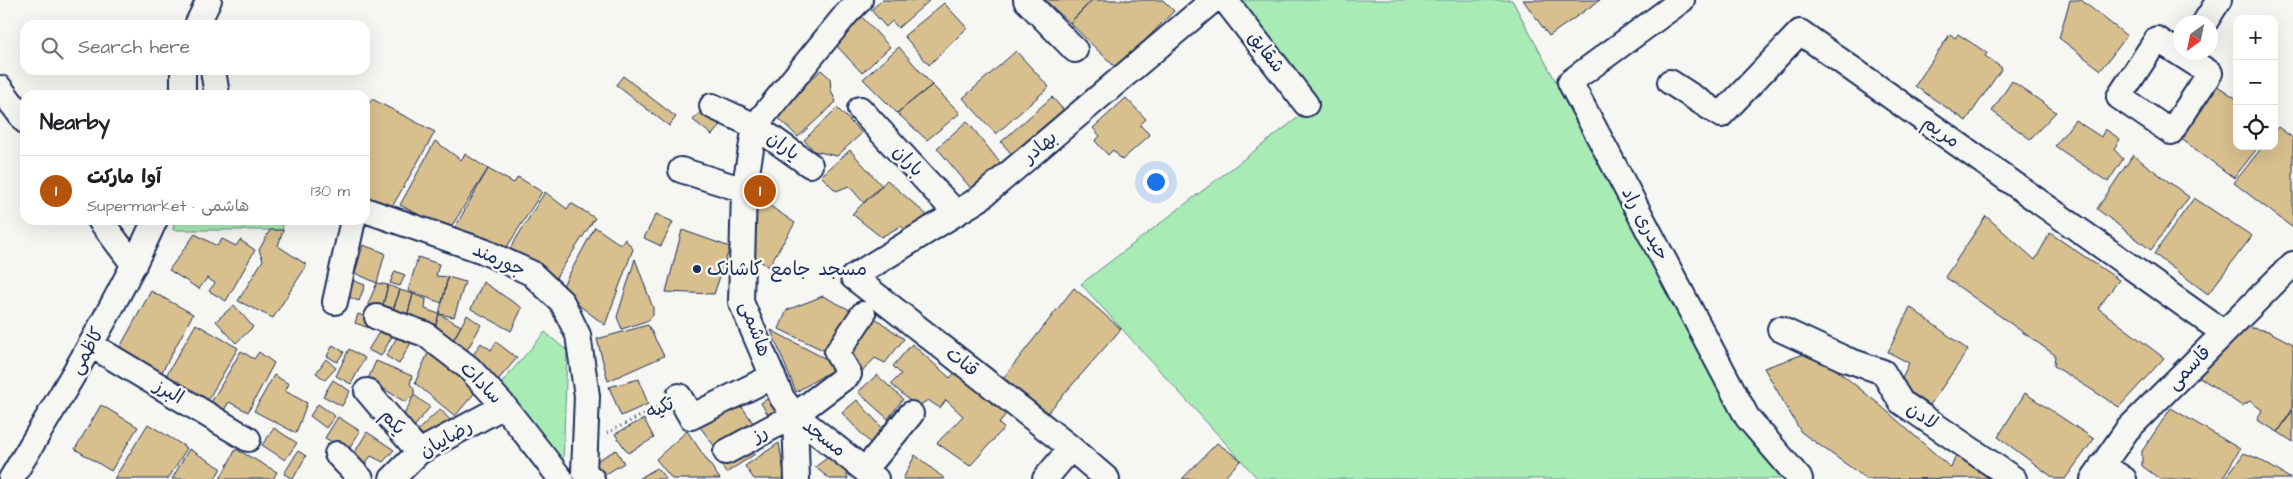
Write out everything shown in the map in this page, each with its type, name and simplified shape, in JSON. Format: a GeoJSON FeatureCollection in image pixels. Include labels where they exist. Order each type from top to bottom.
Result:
{"type":"FeatureCollection","features":[{"type":"Feature","properties":{"kind":"street"},"geometry":{"type":"LineString","coordinates":[[200,20],[209,0]]}},
{"type":"Feature","properties":{"kind":"street","name":"هاشمی"},"geometry":{"type":"LineString","coordinates":[[795,415],[782,398],[741,302],[744,190],[755,126],[846,12],[860,0]]}},
{"type":"Feature","properties":{"kind":"street"},"geometry":{"type":"LineString","coordinates":[[1026,0],[1075,50]]}},
{"type":"Feature","properties":{"kind":"street","name":"بهادر"},"geometry":{"type":"LineString","coordinates":[[854,277],[979,198],[1214,0]]}},
{"type":"Feature","properties":{"kind":"street","name":"شقایق"},"geometry":{"type":"LineString","coordinates":[[1225,0],[1306,104]]}},
{"type":"Feature","properties":{"kind":"street","name":"حیدری راد"},"geometry":{"type":"LineString","coordinates":[[1682,0],[1570,82],[1747,417],[1800,479]]}},
{"type":"Feature","properties":{"kind":"street"},"geometry":{"type":"LineString","coordinates":[[2210,15],[2220,0]]}},
{"type":"Feature","properties":{"kind":"street","name":"مریم"},"geometry":{"type":"LineString","coordinates":[[1670,82],[1721,115],[1800,32],[2224,333]]}},
{"type":"Feature","properties":{"kind":"street"},"geometry":{"type":"LineString","coordinates":[[183,75],[183,90]]}},
{"type":"Feature","properties":{"kind":"street"},"geometry":{"type":"LineString","coordinates":[[214,75],[216,90]]}},
{"type":"Feature","properties":{"kind":"street"},"geometry":{"type":"LineString","coordinates":[[0,88],[20,114]]}},
{"type":"Feature","properties":{"kind":"street","name":"یاران"},"geometry":{"type":"LineString","coordinates":[[712,106],[755,126],[810,166]]}},
{"type":"Feature","properties":{"kind":"street","name":"باران"},"geometry":{"type":"LineString","coordinates":[[860,109],[956,213]]}},
{"type":"Feature","properties":{"kind":"street"},"geometry":{"type":"LineString","coordinates":[[681,170],[744,190]]}},
{"type":"Feature","properties":{"kind":"street","name":"جورمند"},"geometry":{"type":"LineString","coordinates":[[370,212],[483,251],[531,273],[562,302],[578,335],[587,396],[584,477]]}},
{"type":"Feature","properties":{"kind":"street"},"geometry":{"type":"LineString","coordinates":[[104,225],[134,265]]}},
{"type":"Feature","properties":{"kind":"street","name":"کاظمی"},"geometry":{"type":"LineString","coordinates":[[11,479],[91,346],[134,265],[153,225]]}},
{"type":"Feature","properties":{"kind":"street"},"geometry":{"type":"LineString","coordinates":[[335,302],[352,225]]}},
{"type":"Feature","properties":{"kind":"street","name":"قاسمی"},"geometry":{"type":"LineString","coordinates":[[2097,472],[2127,430],[2293,264]]}},
{"type":"Feature","properties":{"kind":"street","name":"قنات"},"geometry":{"type":"LineString","coordinates":[[854,277],[1071,448],[1107,479]]}},
{"type":"Feature","properties":{"kind":"street","name":"رز"},"geometry":{"type":"LineString","coordinates":[[726,452],[795,415],[849,374],[837,353],[863,314]]}},
{"type":"Feature","properties":{"kind":"street","name":"سادات"},"geometry":{"type":"LineString","coordinates":[[377,317],[425,334],[469,368],[504,406],[561,479]]}},
{"type":"Feature","properties":{"kind":"street","name":"لادن"},"geometry":{"type":"LineString","coordinates":[[1780,329],[1845,359],[1883,372],[1901,402],[2014,479]]}},
{"type":"Feature","properties":{"kind":"street","name":"البرز"},"geometry":{"type":"LineString","coordinates":[[91,346],[248,439]]}},
{"type":"Feature","properties":{"kind":"street","name":"تکیه"},"geometry":{"type":"LineString","coordinates":[[679,396],[691,417],[773,376]]}},
{"type":"Feature","properties":{"kind":"street","name":"یکم"},"geometry":{"type":"LineString","coordinates":[[367,391],[419,452]]}},
{"type":"Feature","properties":{"kind":"street","name":"رضاییان"},"geometry":{"type":"LineString","coordinates":[[392,479],[419,452],[504,406]]}},
{"type":"Feature","properties":{"kind":"street"},"geometry":{"type":"LineString","coordinates":[[871,475],[911,414]]}},
{"type":"Feature","properties":{"kind":"street"},"geometry":{"type":"LineString","coordinates":[[795,415],[797,479]]}},
{"type":"Feature","properties":{"kind":"street","name":"مسجد"},"geometry":{"type":"LineString","coordinates":[[795,415],[871,475]]}},
{"type":"Feature","properties":{"kind":"street"},"geometry":{"type":"LineString","coordinates":[[1045,479],[1071,448]]}},
{"type":"Feature","properties":{"kind":"street"},"geometry":{"type":"LineString","coordinates":[[337,454],[361,479]]}},
{"type":"Feature","properties":{"kind":"street"},"geometry":{"type":"LineString","coordinates":[[2097,472],[2124,479]]}},
{"type":"Feature","properties":{"kind":"path","name":"تکیه"},"geometry":{"type":"LineString","coordinates":[[603,441],[607,433],[679,396]]}},
{"type":"Feature","properties":{"kind":"green space"},"geometry":{"type":"Polygon","coordinates":[[[1236,0],[1512,0],[1730,406],[1788,479],[1258,479],[1081,284],[1313,106],[1236,0]]]}},
{"type":"Feature","properties":{"kind":"green space"},"geometry":{"type":"Polygon","coordinates":[[[174,225],[282,225],[283,230],[173,230],[174,225]]]}},
{"type":"Feature","properties":{"kind":"green space"},"geometry":{"type":"Polygon","coordinates":[[[545,332],[567,351],[563,463],[498,387],[545,332]]]}},
{"type":"Feature","properties":{"kind":"building"},"geometry":{"type":"Polygon","coordinates":[[[882,0],[930,0],[898,28],[892,21],[886,27],[871,10],[882,0]]]}},
{"type":"Feature","properties":{"kind":"building"},"geometry":{"type":"Polygon","coordinates":[[[1045,0],[1092,0],[1070,23],[1045,0]]]}},
{"type":"Feature","properties":{"kind":"building"},"geometry":{"type":"Polygon","coordinates":[[[1092,0],[1163,0],[1174,11],[1117,69],[1070,23],[1092,0]]]}},
{"type":"Feature","properties":{"kind":"building"},"geometry":{"type":"Polygon","coordinates":[[[1523,0],[1600,0],[1549,36],[1523,0]]]}},
{"type":"Feature","properties":{"kind":"building"},"geometry":{"type":"Polygon","coordinates":[[[2070,0],[2081,0],[2127,36],[2101,70],[2059,38],[2070,0]]]}},
{"type":"Feature","properties":{"kind":"building"},"geometry":{"type":"Polygon","coordinates":[[[944,3],[967,28],[929,65],[904,36],[944,3]]]}},
{"type":"Feature","properties":{"kind":"building"},"geometry":{"type":"Polygon","coordinates":[[[862,17],[890,47],[862,73],[834,43],[862,17]]]}},
{"type":"Feature","properties":{"kind":"building"},"geometry":{"type":"Polygon","coordinates":[[[1950,34],[1955,38],[1958,34],[1987,53],[1985,56],[2002,68],[1966,121],[1915,86],[1950,34]]]}},
{"type":"Feature","properties":{"kind":"building"},"geometry":{"type":"Polygon","coordinates":[[[899,47],[932,85],[897,113],[863,79],[899,47]]]}},
{"type":"Feature","properties":{"kind":"building"},"geometry":{"type":"Polygon","coordinates":[[[1016,51],[1049,87],[996,134],[963,98],[1016,51]]]}},
{"type":"Feature","properties":{"kind":"building"},"geometry":{"type":"Polygon","coordinates":[[[821,70],[830,78],[831,90],[836,102],[798,137],[775,115],[821,70]]]}},
{"type":"Feature","properties":{"kind":"building"},"geometry":{"type":"Polygon","coordinates":[[[623,76],[676,117],[669,126],[616,85],[623,76]]]}},
{"type":"Feature","properties":{"kind":"building"},"geometry":{"type":"Polygon","coordinates":[[[2012,81],[2056,112],[2030,139],[1992,111],[2012,81]]]}},
{"type":"Feature","properties":{"kind":"building"},"geometry":{"type":"Polygon","coordinates":[[[932,85],[960,113],[927,140],[897,113],[932,85]]]}},
{"type":"Feature","properties":{"kind":"building"},"geometry":{"type":"Polygon","coordinates":[[[2216,85],[2233,96],[2233,150],[2256,150],[2234,178],[2180,138],[2216,85]]]}},
{"type":"Feature","properties":{"kind":"building"},"geometry":{"type":"Polygon","coordinates":[[[1052,97],[1068,115],[1017,160],[1001,142],[1052,97]]]}},
{"type":"Feature","properties":{"kind":"building"},"geometry":{"type":"Polygon","coordinates":[[[1126,98],[1146,119],[1140,125],[1150,135],[1122,160],[1113,150],[1108,155],[1095,141],[1100,136],[1093,128],[1126,98]]]}},
{"type":"Feature","properties":{"kind":"building"},"geometry":{"type":"Polygon","coordinates":[[[372,99],[435,132],[389,212],[370,203],[370,102],[372,99]]]}},
{"type":"Feature","properties":{"kind":"building"},"geometry":{"type":"Polygon","coordinates":[[[837,108],[862,133],[837,156],[814,151],[804,140],[837,108]]]}},
{"type":"Feature","properties":{"kind":"building"},"geometry":{"type":"Polygon","coordinates":[[[702,110],[721,124],[712,135],[693,120],[702,110]]]}},
{"type":"Feature","properties":{"kind":"building"},"geometry":{"type":"Polygon","coordinates":[[[2075,120],[2101,137],[2105,129],[2120,139],[2114,149],[2123,159],[2108,182],[2055,146],[2075,120]]]}},
{"type":"Feature","properties":{"kind":"building"},"geometry":{"type":"Polygon","coordinates":[[[967,121],[1002,165],[974,192],[937,148],[967,121]]]}},
{"type":"Feature","properties":{"kind":"building"},"geometry":{"type":"Polygon","coordinates":[[[2278,127],[2293,138],[2293,228],[2234,183],[2260,150],[2278,150],[2278,127]]]}},
{"type":"Feature","properties":{"kind":"building"},"geometry":{"type":"Polygon","coordinates":[[[435,141],[461,160],[465,154],[488,169],[449,230],[400,205],[435,141]]]}},
{"type":"Feature","properties":{"kind":"building"},"geometry":{"type":"Polygon","coordinates":[[[850,150],[882,186],[864,203],[849,186],[836,191],[821,176],[850,150]]]}},
{"type":"Feature","properties":{"kind":"building"},"geometry":{"type":"Polygon","coordinates":[[[2133,155],[2189,197],[2151,250],[2097,209],[2133,155]]]}},
{"type":"Feature","properties":{"kind":"building"},"geometry":{"type":"Polygon","coordinates":[[[488,169],[514,183],[518,177],[542,192],[503,253],[454,229],[488,169]]]}},
{"type":"Feature","properties":{"kind":"building"},"geometry":{"type":"Polygon","coordinates":[[[887,180],[928,216],[925,225],[909,233],[901,226],[881,237],[852,214],[887,180]]]}},
{"type":"Feature","properties":{"kind":"building"},"geometry":{"type":"Polygon","coordinates":[[[545,192],[567,209],[571,203],[595,218],[555,279],[506,255],[545,192]]]}},
{"type":"Feature","properties":{"kind":"building"},"geometry":{"type":"Polygon","coordinates":[[[754,195],[795,223],[768,267],[755,257],[750,210],[754,195]]]}},
{"type":"Feature","properties":{"kind":"building"},"geometry":{"type":"Polygon","coordinates":[[[2194,198],[2252,236],[2208,294],[2154,254],[2194,198]]]}},
{"type":"Feature","properties":{"kind":"building"},"geometry":{"type":"Polygon","coordinates":[[[656,214],[673,222],[661,246],[644,238],[656,214]]]}},
{"type":"Feature","properties":{"kind":"building"},"geometry":{"type":"Polygon","coordinates":[[[1986,216],[2035,260],[2050,233],[2119,280],[2098,308],[2164,358],[2119,407],[2054,366],[2055,355],[1945,277],[1986,216]]]}},
{"type":"Feature","properties":{"kind":"building"},"geometry":{"type":"Polygon","coordinates":[[[595,227],[621,245],[625,239],[633,249],[605,325],[560,291],[595,227]]]}},
{"type":"Feature","properties":{"kind":"building"},"geometry":{"type":"Polygon","coordinates":[[[270,230],[283,230],[278,246],[307,265],[273,318],[238,301],[263,260],[259,250],[270,230]]]}},
{"type":"Feature","properties":{"kind":"building","name":"مسجد جامع کاشانک"},"geometry":{"type":"Polygon","coordinates":[[[682,230],[730,247],[714,294],[666,292],[682,230]]]}},
{"type":"Feature","properties":{"kind":"building"},"geometry":{"type":"Polygon","coordinates":[[[195,234],[217,246],[222,239],[236,246],[240,240],[255,250],[226,301],[209,291],[215,283],[207,278],[199,289],[169,270],[195,234]]]}},
{"type":"Feature","properties":{"kind":"building"},"geometry":{"type":"Polygon","coordinates":[[[363,245],[385,253],[377,283],[355,273],[363,245]]]}},
{"type":"Feature","properties":{"kind":"building"},"geometry":{"type":"Polygon","coordinates":[[[418,257],[439,264],[436,276],[448,277],[442,303],[408,291],[418,257]]]}},
{"type":"Feature","properties":{"kind":"building"},"geometry":{"type":"Polygon","coordinates":[[[635,259],[653,308],[653,315],[649,320],[622,329],[617,317],[635,259]]]}},
{"type":"Feature","properties":{"kind":"building"},"geometry":{"type":"Polygon","coordinates":[[[395,271],[405,275],[400,286],[390,283],[395,271]]]}},
{"type":"Feature","properties":{"kind":"building"},"geometry":{"type":"Polygon","coordinates":[[[448,277],[465,282],[454,317],[439,314],[448,277]]]}},
{"type":"Feature","properties":{"kind":"building"},"geometry":{"type":"Polygon","coordinates":[[[352,280],[365,285],[359,301],[346,296],[352,280]]]}},
{"type":"Feature","properties":{"kind":"building"},"geometry":{"type":"Polygon","coordinates":[[[483,282],[522,308],[511,331],[471,309],[483,282]]]}},
{"type":"Feature","properties":{"kind":"building"},"geometry":{"type":"Polygon","coordinates":[[[377,283],[388,285],[382,309],[368,304],[377,283]]]}},
{"type":"Feature","properties":{"kind":"building"},"geometry":{"type":"Polygon","coordinates":[[[388,285],[400,290],[392,313],[382,309],[388,285]]]}},
{"type":"Feature","properties":{"kind":"building"},"geometry":{"type":"Polygon","coordinates":[[[1074,288],[1121,329],[1044,417],[1000,382],[1074,288]]]}},
{"type":"Feature","properties":{"kind":"building"},"geometry":{"type":"Polygon","coordinates":[[[400,290],[413,294],[406,320],[392,313],[400,290]]]}},
{"type":"Feature","properties":{"kind":"building"},"geometry":{"type":"Polygon","coordinates":[[[151,291],[193,314],[162,372],[119,349],[151,291]]]}},
{"type":"Feature","properties":{"kind":"building"},"geometry":{"type":"Polygon","coordinates":[[[413,294],[426,299],[425,309],[439,314],[434,331],[406,320],[413,294]]]}},
{"type":"Feature","properties":{"kind":"building"},"geometry":{"type":"Polygon","coordinates":[[[823,296],[850,310],[827,352],[779,329],[787,310],[823,296]]]}},
{"type":"Feature","properties":{"kind":"building"},"geometry":{"type":"Polygon","coordinates":[[[234,305],[253,327],[236,343],[216,321],[234,305]]]}},
{"type":"Feature","properties":{"kind":"building"},"geometry":{"type":"Polygon","coordinates":[[[1910,307],[1968,350],[1930,405],[1899,384],[1909,363],[1888,352],[1910,307]]]}},
{"type":"Feature","properties":{"kind":"building"},"geometry":{"type":"Polygon","coordinates":[[[358,314],[375,320],[372,329],[355,323],[358,314]]]}},
{"type":"Feature","properties":{"kind":"building"},"geometry":{"type":"Polygon","coordinates":[[[439,314],[461,326],[452,342],[434,331],[439,314]]]}},
{"type":"Feature","properties":{"kind":"building"},"geometry":{"type":"Polygon","coordinates":[[[467,315],[481,325],[466,352],[452,342],[467,315]]]}},
{"type":"Feature","properties":{"kind":"building"},"geometry":{"type":"Polygon","coordinates":[[[871,315],[904,339],[885,363],[875,358],[857,377],[846,355],[871,315]]]}},
{"type":"Feature","properties":{"kind":"building"},"geometry":{"type":"Polygon","coordinates":[[[196,324],[238,348],[205,405],[163,381],[196,324]]]}},
{"type":"Feature","properties":{"kind":"building"},"geometry":{"type":"Polygon","coordinates":[[[648,325],[664,356],[608,381],[597,339],[648,325]]]}},
{"type":"Feature","properties":{"kind":"building"},"geometry":{"type":"Polygon","coordinates":[[[383,326],[395,331],[381,356],[368,350],[383,326]]]}},
{"type":"Feature","properties":{"kind":"building"},"geometry":{"type":"Polygon","coordinates":[[[2247,327],[2268,331],[2293,344],[2293,408],[2278,432],[2257,420],[2262,410],[2250,401],[2242,406],[2198,376],[2247,327]]]}},
{"type":"Feature","properties":{"kind":"building"},"geometry":{"type":"Polygon","coordinates":[[[771,330],[839,366],[796,392],[771,330]]]}},
{"type":"Feature","properties":{"kind":"building"},"geometry":{"type":"Polygon","coordinates":[[[399,334],[413,339],[399,364],[386,356],[399,334]]]}},
{"type":"Feature","properties":{"kind":"building"},"geometry":{"type":"Polygon","coordinates":[[[496,342],[517,358],[497,381],[471,358],[481,343],[491,350],[496,342]]]}},
{"type":"Feature","properties":{"kind":"building"},"geometry":{"type":"Polygon","coordinates":[[[912,344],[950,378],[956,371],[1007,412],[999,424],[1004,428],[970,466],[937,443],[963,416],[946,400],[940,408],[928,400],[917,407],[891,384],[901,374],[893,366],[912,344]]]}},
{"type":"Feature","properties":{"kind":"building"},"geometry":{"type":"Polygon","coordinates":[[[333,345],[344,352],[337,362],[327,356],[333,345]]]}},
{"type":"Feature","properties":{"kind":"building"},"geometry":{"type":"Polygon","coordinates":[[[431,346],[478,389],[455,416],[415,383],[431,346]]]}},
{"type":"Feature","properties":{"kind":"building"},"geometry":{"type":"Polygon","coordinates":[[[349,349],[365,358],[351,384],[336,376],[349,349]]]}},
{"type":"Feature","properties":{"kind":"building"},"geometry":{"type":"Polygon","coordinates":[[[241,351],[254,359],[259,352],[274,363],[248,412],[229,402],[221,415],[209,406],[241,351]]]}},
{"type":"Feature","properties":{"kind":"building"},"geometry":{"type":"Polygon","coordinates":[[[1813,351],[1880,405],[1951,468],[1958,450],[1990,478],[1867,479],[1801,432],[1764,368],[1813,351]]]}},
{"type":"Feature","properties":{"kind":"building"},"geometry":{"type":"Polygon","coordinates":[[[326,359],[336,368],[325,380],[316,373],[326,359]]]}},
{"type":"Feature","properties":{"kind":"building"},"geometry":{"type":"Polygon","coordinates":[[[376,361],[412,376],[410,384],[414,389],[414,395],[405,402],[368,379],[376,361]]]}},
{"type":"Feature","properties":{"kind":"building"},"geometry":{"type":"Polygon","coordinates":[[[274,375],[289,384],[285,391],[307,403],[296,433],[254,411],[274,375]]]}},
{"type":"Feature","properties":{"kind":"building"},"geometry":{"type":"Polygon","coordinates":[[[877,375],[903,399],[888,419],[858,392],[877,375]]]}},
{"type":"Feature","properties":{"kind":"building"},"geometry":{"type":"Polygon","coordinates":[[[639,379],[648,404],[621,416],[609,387],[639,379]]]}},
{"type":"Feature","properties":{"kind":"building"},"geometry":{"type":"Polygon","coordinates":[[[333,380],[350,391],[342,406],[323,396],[333,380]]]}},
{"type":"Feature","properties":{"kind":"building"},"geometry":{"type":"Polygon","coordinates":[[[2025,393],[2094,439],[2065,479],[2055,479],[1998,437],[2025,393]]]}},
{"type":"Feature","properties":{"kind":"building"},"geometry":{"type":"Polygon","coordinates":[[[414,395],[430,407],[414,427],[402,419],[414,395]]]}},
{"type":"Feature","properties":{"kind":"building"},"geometry":{"type":"Polygon","coordinates":[[[773,395],[782,411],[770,418],[761,403],[773,395]]]}},
{"type":"Feature","properties":{"kind":"building"},"geometry":{"type":"Polygon","coordinates":[[[857,400],[886,432],[872,445],[842,413],[857,400]]]}},
{"type":"Feature","properties":{"kind":"building"},"geometry":{"type":"Polygon","coordinates":[[[738,401],[756,427],[718,451],[697,423],[738,401]]]}},
{"type":"Feature","properties":{"kind":"building"},"geometry":{"type":"Polygon","coordinates":[[[318,404],[335,416],[326,428],[310,416],[318,404]]]}},
{"type":"Feature","properties":{"kind":"building"},"geometry":{"type":"Polygon","coordinates":[[[101,405],[138,427],[111,471],[75,449],[101,405]]]}},
{"type":"Feature","properties":{"kind":"building"},"geometry":{"type":"Polygon","coordinates":[[[2171,408],[2240,449],[2222,479],[2160,479],[2142,466],[2142,451],[2171,408]]]}},
{"type":"Feature","properties":{"kind":"building"},"geometry":{"type":"Polygon","coordinates":[[[440,409],[450,420],[429,441],[418,430],[440,409]]]}},
{"type":"Feature","properties":{"kind":"building"},"geometry":{"type":"Polygon","coordinates":[[[2293,410],[2293,442],[2278,432],[2293,410]]]}},
{"type":"Feature","properties":{"kind":"building"},"geometry":{"type":"Polygon","coordinates":[[[338,417],[360,431],[348,451],[325,438],[338,417]]]}},
{"type":"Feature","properties":{"kind":"building"},"geometry":{"type":"Polygon","coordinates":[[[644,419],[654,438],[628,453],[615,434],[644,419]]]}},
{"type":"Feature","properties":{"kind":"building"},"geometry":{"type":"Polygon","coordinates":[[[148,424],[187,448],[168,479],[114,479],[148,424]]]}},
{"type":"Feature","properties":{"kind":"building"},"geometry":{"type":"Polygon","coordinates":[[[274,428],[297,443],[285,460],[262,445],[274,428]]]}},
{"type":"Feature","properties":{"kind":"building"},"geometry":{"type":"Polygon","coordinates":[[[687,431],[720,479],[672,479],[656,459],[687,431]]]}},
{"type":"Feature","properties":{"kind":"building"},"geometry":{"type":"Polygon","coordinates":[[[367,432],[394,450],[383,462],[371,456],[361,469],[350,460],[367,432]]]}},
{"type":"Feature","properties":{"kind":"building"},"geometry":{"type":"Polygon","coordinates":[[[779,443],[785,479],[754,479],[745,466],[779,443]]]}},
{"type":"Feature","properties":{"kind":"building"},"geometry":{"type":"Polygon","coordinates":[[[1217,443],[1241,460],[1223,479],[1182,479],[1217,443]]]}},
{"type":"Feature","properties":{"kind":"building"},"geometry":{"type":"Polygon","coordinates":[[[749,444],[755,454],[726,473],[720,464],[749,444]]]}},
{"type":"Feature","properties":{"kind":"building"},"geometry":{"type":"Polygon","coordinates":[[[189,449],[221,468],[215,479],[172,479],[189,449]]]}},
{"type":"Feature","properties":{"kind":"building"},"geometry":{"type":"Polygon","coordinates":[[[236,449],[277,472],[273,479],[220,479],[236,449]]]}},
{"type":"Feature","properties":{"kind":"building"},"geometry":{"type":"Polygon","coordinates":[[[616,450],[624,463],[601,477],[593,463],[616,450]]]}},
{"type":"Feature","properties":{"kind":"building"},"geometry":{"type":"Polygon","coordinates":[[[298,451],[306,456],[293,479],[284,474],[298,451]]]}},
{"type":"Feature","properties":{"kind":"building"},"geometry":{"type":"Polygon","coordinates":[[[834,453],[842,459],[848,479],[830,479],[815,467],[834,453]]]}},
{"type":"Feature","properties":{"kind":"building"},"geometry":{"type":"Polygon","coordinates":[[[2244,453],[2259,459],[2291,479],[2225,479],[2244,453]]]}},
{"type":"Feature","properties":{"kind":"building"},"geometry":{"type":"Polygon","coordinates":[[[915,455],[945,479],[903,479],[915,455]]]}},
{"type":"Feature","properties":{"kind":"building"},"geometry":{"type":"Polygon","coordinates":[[[657,468],[666,479],[638,479],[657,468]]]}},
{"type":"Feature","properties":{"kind":"place","name":"آوا مارکت"},"geometry":{"type":"Point","coordinates":[760,191]}},
{"type":"Feature","properties":{"kind":"place","name":"مسجد جامع کاشانک"},"geometry":{"type":"Point","coordinates":[697,269]}}]}
